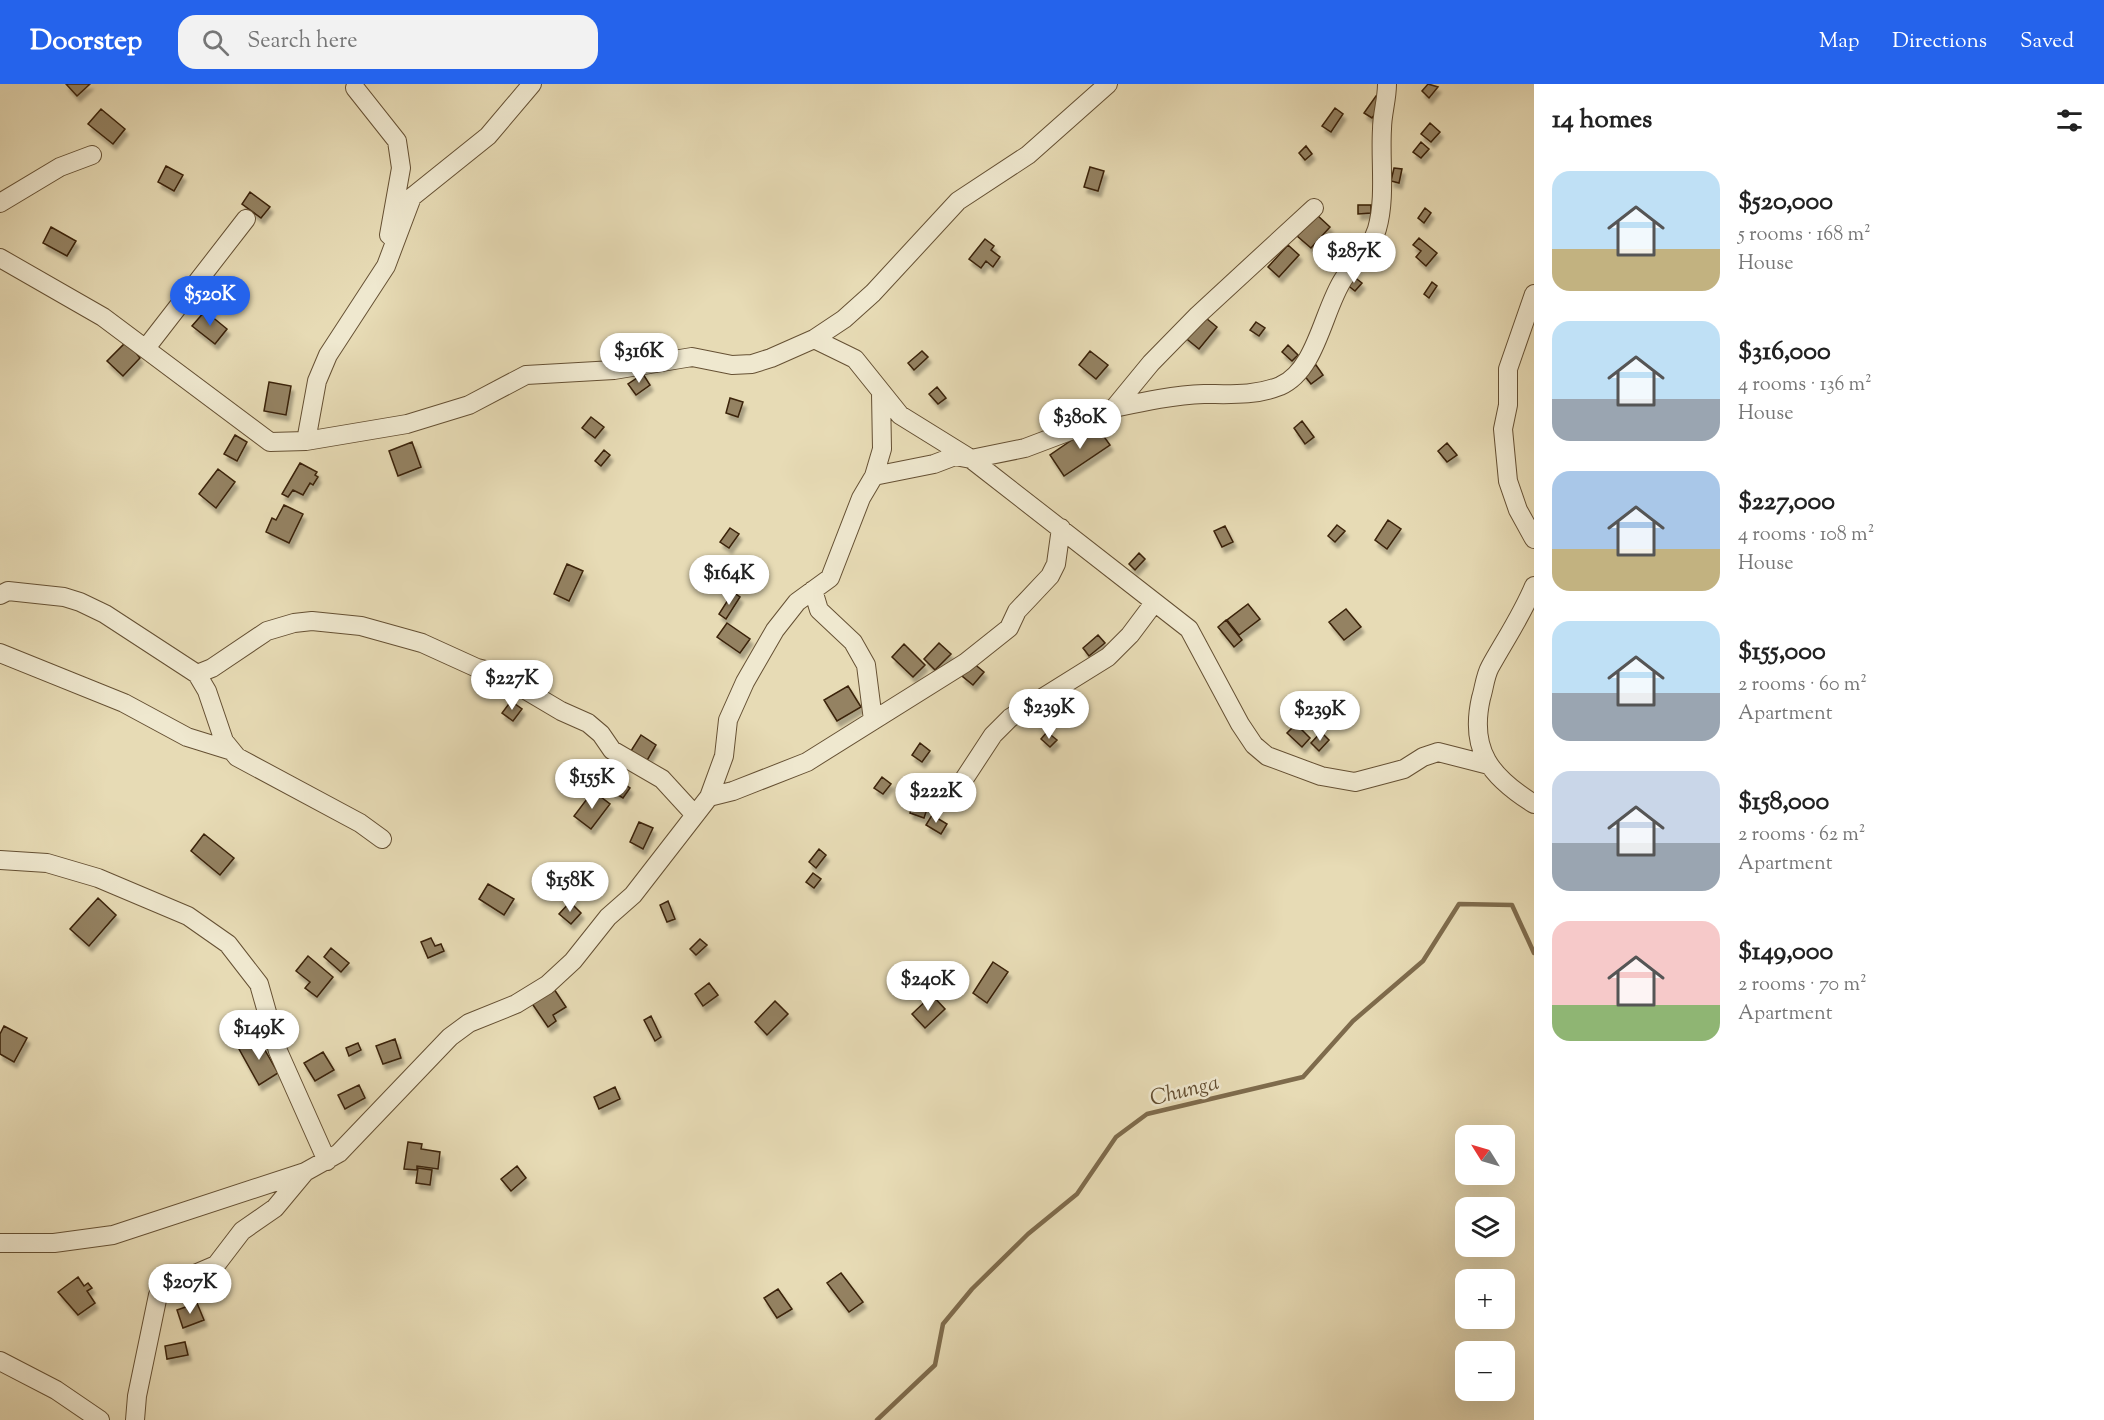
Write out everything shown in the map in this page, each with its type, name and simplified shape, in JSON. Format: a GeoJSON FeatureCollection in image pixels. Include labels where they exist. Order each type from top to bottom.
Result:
{"type":"FeatureCollection","features":[{"type":"Feature","properties":{"kind":"street"},"geometry":{"type":"LineString","coordinates":[[306,441],[317,381],[328,355],[386,266],[412,197],[488,136],[532,84]]}},
{"type":"Feature","properties":{"kind":"street"},"geometry":{"type":"LineString","coordinates":[[0,258],[103,317],[270,442],[306,441],[407,424],[469,405],[526,375],[614,370],[692,357],[732,365],[752,364],[814,339],[844,319],[873,293],[958,201],[1028,155],[1108,84]]}},
{"type":"Feature","properties":{"kind":"street"},"geometry":{"type":"LineString","coordinates":[[874,476],[934,464],[955,456],[971,459],[1043,442],[1114,408],[1203,394],[1228,396],[1263,392],[1283,385],[1303,366],[1319,336],[1334,295],[1344,278],[1368,249],[1377,229],[1382,184],[1382,128],[1387,84]]}},
{"type":"Feature","properties":{"kind":"street"},"geometry":{"type":"LineString","coordinates":[[355,88],[397,141],[401,168],[390,216],[386,266]]}},
{"type":"Feature","properties":{"kind":"street"},"geometry":{"type":"LineString","coordinates":[[0,203],[60,167],[92,155]]}},
{"type":"Feature","properties":{"kind":"street"},"geometry":{"type":"LineString","coordinates":[[1114,408],[1151,363],[1198,315],[1314,208]]}},
{"type":"Feature","properties":{"kind":"street"},"geometry":{"type":"LineString","coordinates":[[146,348],[246,219]]}},
{"type":"Feature","properties":{"kind":"street"},"geometry":{"type":"LineString","coordinates":[[1534,294],[1508,369],[1508,405],[1503,429],[1509,481],[1518,510],[1534,539]]}},
{"type":"Feature","properties":{"kind":"street"},"geometry":{"type":"LineString","coordinates":[[814,339],[855,359],[900,415],[971,459],[1154,603],[1190,628],[1240,724],[1254,745],[1267,756],[1321,776],[1355,782],[1404,769],[1423,757],[1438,752],[1489,765]]}},
{"type":"Feature","properties":{"kind":"street"},"geometry":{"type":"LineString","coordinates":[[0,1243],[54,1244],[113,1235],[305,1172],[339,1153],[450,1037],[469,1023],[516,1004],[547,985],[573,961],[608,917],[633,895],[709,797],[724,756],[728,720],[745,682],[775,630],[797,602],[830,578],[861,498],[874,476],[882,449],[881,393]]}},
{"type":"Feature","properties":{"kind":"street"},"geometry":{"type":"LineString","coordinates":[[709,797],[734,791],[807,762],[965,663],[1009,628],[1017,611],[1050,576],[1056,564],[1061,528]]}},
{"type":"Feature","properties":{"kind":"street"},"geometry":{"type":"LineString","coordinates":[[1534,586],[1508,640],[1488,669],[1477,717],[1479,745],[1489,765],[1516,793],[1534,804]]}},
{"type":"Feature","properties":{"kind":"street"},"geometry":{"type":"LineString","coordinates":[[813,590],[819,610],[853,642],[866,665],[873,720]]}},
{"type":"Feature","properties":{"kind":"street"},"geometry":{"type":"LineString","coordinates":[[0,595],[8,591],[64,597],[105,614],[197,674],[207,691],[224,741],[237,758],[360,823],[382,839]]}},
{"type":"Feature","properties":{"kind":"street"},"geometry":{"type":"LineString","coordinates":[[953,796],[993,735],[1010,718],[1108,657],[1130,635],[1154,603]]}},
{"type":"Feature","properties":{"kind":"street"},"geometry":{"type":"LineString","coordinates":[[197,674],[212,668],[267,631],[294,623],[312,621],[361,627],[422,643],[477,668],[497,672],[561,711],[588,723],[601,734],[612,750],[668,783],[695,815]]}},
{"type":"Feature","properties":{"kind":"street"},"geometry":{"type":"LineString","coordinates":[[0,653],[124,703],[187,737],[232,751]]}},
{"type":"Feature","properties":{"kind":"street"},"geometry":{"type":"LineString","coordinates":[[0,860],[46,862],[98,878],[188,916],[228,944],[259,984],[278,1051],[327,1161]]}},
{"type":"Feature","properties":{"kind":"street"},"geometry":{"type":"LineString","coordinates":[[135,1420],[137,1396],[158,1295],[167,1286],[216,1265],[238,1235],[275,1208],[305,1172]]}},
{"type":"Feature","properties":{"kind":"street"},"geometry":{"type":"LineString","coordinates":[[0,1361],[56,1390],[100,1420]]}},
{"type":"Feature","properties":{"kind":"building"},"geometry":{"type":"Polygon","coordinates":[[[66,84],[90,84],[77,96],[66,84]]]}},
{"type":"Feature","properties":{"kind":"building"},"geometry":{"type":"Polygon","coordinates":[[[1428,84],[1438,87],[1429,98],[1422,91],[1428,84]]]}},
{"type":"Feature","properties":{"kind":"building"},"geometry":{"type":"Polygon","coordinates":[[[1376,96],[1384,102],[1372,118],[1364,113],[1376,96]]]}},
{"type":"Feature","properties":{"kind":"building"},"geometry":{"type":"Polygon","coordinates":[[[1335,108],[1343,114],[1331,132],[1322,126],[1335,108]]]}},
{"type":"Feature","properties":{"kind":"building"},"geometry":{"type":"Polygon","coordinates":[[[101,109],[125,129],[113,144],[88,124],[101,109]]]}},
{"type":"Feature","properties":{"kind":"building"},"geometry":{"type":"Polygon","coordinates":[[[1430,123],[1440,132],[1431,142],[1421,134],[1430,123]]]}},
{"type":"Feature","properties":{"kind":"building"},"geometry":{"type":"Polygon","coordinates":[[[1421,142],[1429,149],[1421,158],[1413,152],[1421,142]]]}},
{"type":"Feature","properties":{"kind":"building"},"geometry":{"type":"Polygon","coordinates":[[[1306,146],[1312,154],[1305,160],[1299,153],[1306,146]]]}},
{"type":"Feature","properties":{"kind":"building"},"geometry":{"type":"Polygon","coordinates":[[[166,166],[183,175],[174,191],[158,182],[166,166]]]}},
{"type":"Feature","properties":{"kind":"building"},"geometry":{"type":"Polygon","coordinates":[[[1090,167],[1104,171],[1098,191],[1084,187],[1090,167]]]}},
{"type":"Feature","properties":{"kind":"building"},"geometry":{"type":"Polygon","coordinates":[[[1394,168],[1402,169],[1399,183],[1391,181],[1394,168]]]}},
{"type":"Feature","properties":{"kind":"building"},"geometry":{"type":"Polygon","coordinates":[[[250,192],[270,207],[261,218],[242,204],[250,192]]]}},
{"type":"Feature","properties":{"kind":"building"},"geometry":{"type":"Polygon","coordinates":[[[1358,205],[1371,205],[1371,213],[1358,214],[1358,205]]]}},
{"type":"Feature","properties":{"kind":"building"},"geometry":{"type":"Polygon","coordinates":[[[1425,208],[1431,213],[1424,223],[1418,218],[1425,208]]]}},
{"type":"Feature","properties":{"kind":"building"},"geometry":{"type":"Polygon","coordinates":[[[1317,215],[1330,227],[1311,248],[1297,236],[1317,215]]]}},
{"type":"Feature","properties":{"kind":"building"},"geometry":{"type":"Polygon","coordinates":[[[51,227],[76,241],[67,256],[43,243],[51,227]]]}},
{"type":"Feature","properties":{"kind":"building"},"geometry":{"type":"Polygon","coordinates":[[[1419,238],[1437,253],[1426,266],[1416,257],[1421,251],[1413,245],[1419,238]]]}},
{"type":"Feature","properties":{"kind":"building"},"geometry":{"type":"Polygon","coordinates":[[[985,239],[994,246],[991,250],[1000,257],[993,267],[986,261],[981,268],[969,259],[985,239]]]}},
{"type":"Feature","properties":{"kind":"building"},"geometry":{"type":"Polygon","coordinates":[[[1288,245],[1299,255],[1279,277],[1268,267],[1288,245]]]}},
{"type":"Feature","properties":{"kind":"building"},"geometry":{"type":"Polygon","coordinates":[[[1353,276],[1362,283],[1355,291],[1346,284],[1353,276]]]}},
{"type":"Feature","properties":{"kind":"building"},"geometry":{"type":"Polygon","coordinates":[[[1432,282],[1437,286],[1429,298],[1424,294],[1432,282]]]}},
{"type":"Feature","properties":{"kind":"building"},"geometry":{"type":"Polygon","coordinates":[[[205,311],[227,329],[215,344],[192,326],[205,311]]]}},
{"type":"Feature","properties":{"kind":"building"},"geometry":{"type":"Polygon","coordinates":[[[1201,314],[1217,327],[1199,349],[1183,336],[1201,314]]]}},
{"type":"Feature","properties":{"kind":"building"},"geometry":{"type":"Polygon","coordinates":[[[1256,322],[1265,328],[1259,336],[1250,330],[1256,322]]]}},
{"type":"Feature","properties":{"kind":"building"},"geometry":{"type":"Polygon","coordinates":[[[127,341],[140,358],[123,376],[107,361],[127,341]]]}},
{"type":"Feature","properties":{"kind":"building"},"geometry":{"type":"Polygon","coordinates":[[[1288,345],[1298,355],[1292,361],[1282,352],[1288,345]]]}},
{"type":"Feature","properties":{"kind":"building"},"geometry":{"type":"Polygon","coordinates":[[[922,351],[928,357],[914,370],[908,363],[922,351]]]}},
{"type":"Feature","properties":{"kind":"building"},"geometry":{"type":"Polygon","coordinates":[[[1090,351],[1108,365],[1096,379],[1079,365],[1090,351]]]}},
{"type":"Feature","properties":{"kind":"building"},"geometry":{"type":"Polygon","coordinates":[[[1316,365],[1323,375],[1311,384],[1303,374],[1316,365]]]}},
{"type":"Feature","properties":{"kind":"building"},"geometry":{"type":"Polygon","coordinates":[[[643,374],[650,385],[636,395],[628,384],[643,374]]]}},
{"type":"Feature","properties":{"kind":"building"},"geometry":{"type":"Polygon","coordinates":[[[269,382],[291,386],[286,415],[264,411],[269,382]]]}},
{"type":"Feature","properties":{"kind":"building"},"geometry":{"type":"Polygon","coordinates":[[[937,387],[946,398],[938,404],[929,394],[937,387]]]}},
{"type":"Feature","properties":{"kind":"building"},"geometry":{"type":"Polygon","coordinates":[[[730,398],[743,402],[738,417],[726,413],[730,398]]]}},
{"type":"Feature","properties":{"kind":"building"},"geometry":{"type":"Polygon","coordinates":[[[1060,415],[1062,431],[1051,432],[1049,416],[1060,415]]]}},
{"type":"Feature","properties":{"kind":"building"},"geometry":{"type":"Polygon","coordinates":[[[591,417],[604,427],[595,438],[582,428],[591,417]]]}},
{"type":"Feature","properties":{"kind":"building"},"geometry":{"type":"Polygon","coordinates":[[[1302,421],[1314,437],[1305,444],[1294,428],[1302,421]]]}},
{"type":"Feature","properties":{"kind":"building"},"geometry":{"type":"Polygon","coordinates":[[[1095,424],[1110,445],[1064,476],[1050,455],[1095,424]]]}},
{"type":"Feature","properties":{"kind":"building"},"geometry":{"type":"Polygon","coordinates":[[[235,435],[247,442],[237,461],[224,454],[235,435]]]}},
{"type":"Feature","properties":{"kind":"building"},"geometry":{"type":"Polygon","coordinates":[[[412,442],[421,467],[398,476],[389,451],[412,442]]]}},
{"type":"Feature","properties":{"kind":"building"},"geometry":{"type":"Polygon","coordinates":[[[1447,443],[1457,455],[1447,462],[1438,451],[1447,443]]]}},
{"type":"Feature","properties":{"kind":"building"},"geometry":{"type":"Polygon","coordinates":[[[604,450],[610,455],[601,466],[595,461],[604,450]]]}},
{"type":"Feature","properties":{"kind":"building"},"geometry":{"type":"Polygon","coordinates":[[[300,463],[317,472],[315,475],[318,477],[313,485],[310,483],[303,495],[293,490],[288,497],[282,494],[300,463]]]}},
{"type":"Feature","properties":{"kind":"building"},"geometry":{"type":"Polygon","coordinates":[[[218,469],[235,482],[216,508],[199,494],[218,469]]]}},
{"type":"Feature","properties":{"kind":"building"},"geometry":{"type":"Polygon","coordinates":[[[284,505],[303,514],[289,543],[266,532],[272,518],[276,520],[284,505]]]}},
{"type":"Feature","properties":{"kind":"building"},"geometry":{"type":"Polygon","coordinates":[[[1388,520],[1401,529],[1387,549],[1375,540],[1388,520]]]}},
{"type":"Feature","properties":{"kind":"building"},"geometry":{"type":"Polygon","coordinates":[[[1337,525],[1345,531],[1335,542],[1328,536],[1337,525]]]}},
{"type":"Feature","properties":{"kind":"building"},"geometry":{"type":"Polygon","coordinates":[[[1225,526],[1233,542],[1222,547],[1214,531],[1225,526]]]}},
{"type":"Feature","properties":{"kind":"building"},"geometry":{"type":"Polygon","coordinates":[[[730,528],[739,534],[729,548],[720,542],[730,528]]]}},
{"type":"Feature","properties":{"kind":"building"},"geometry":{"type":"Polygon","coordinates":[[[1139,553],[1145,559],[1135,570],[1129,564],[1139,553]]]}},
{"type":"Feature","properties":{"kind":"building"},"geometry":{"type":"Polygon","coordinates":[[[567,564],[583,571],[569,601],[554,594],[567,564]]]}},
{"type":"Feature","properties":{"kind":"building"},"geometry":{"type":"Polygon","coordinates":[[[733,592],[740,597],[726,619],[719,614],[733,592]]]}},
{"type":"Feature","properties":{"kind":"building"},"geometry":{"type":"Polygon","coordinates":[[[1248,604],[1260,619],[1239,635],[1227,620],[1248,604]]]}},
{"type":"Feature","properties":{"kind":"building"},"geometry":{"type":"Polygon","coordinates":[[[1346,609],[1361,627],[1344,640],[1329,622],[1346,609]]]}},
{"type":"Feature","properties":{"kind":"building"},"geometry":{"type":"Polygon","coordinates":[[[1226,620],[1242,640],[1234,647],[1218,627],[1226,620]]]}},
{"type":"Feature","properties":{"kind":"building"},"geometry":{"type":"Polygon","coordinates":[[[727,623],[750,639],[740,653],[717,637],[727,623]]]}},
{"type":"Feature","properties":{"kind":"building"},"geometry":{"type":"Polygon","coordinates":[[[1098,635],[1105,643],[1089,656],[1083,648],[1098,635]]]}},
{"type":"Feature","properties":{"kind":"building"},"geometry":{"type":"Polygon","coordinates":[[[939,643],[951,654],[935,670],[924,659],[939,643]]]}},
{"type":"Feature","properties":{"kind":"building"},"geometry":{"type":"Polygon","coordinates":[[[904,644],[925,665],[913,677],[892,657],[904,644]]]}},
{"type":"Feature","properties":{"kind":"building"},"geometry":{"type":"Polygon","coordinates":[[[972,662],[984,672],[973,685],[962,676],[972,662]]]}},
{"type":"Feature","properties":{"kind":"building"},"geometry":{"type":"Polygon","coordinates":[[[848,686],[861,707],[837,721],[824,700],[848,686]]]}},
{"type":"Feature","properties":{"kind":"building"},"geometry":{"type":"Polygon","coordinates":[[[511,701],[522,709],[513,721],[502,713],[511,701]]]}},
{"type":"Feature","properties":{"kind":"building"},"geometry":{"type":"Polygon","coordinates":[[[1296,724],[1310,738],[1302,747],[1287,733],[1296,724]]]}},
{"type":"Feature","properties":{"kind":"building"},"geometry":{"type":"Polygon","coordinates":[[[1047,732],[1057,740],[1050,747],[1041,739],[1047,732]]]}},
{"type":"Feature","properties":{"kind":"building"},"geometry":{"type":"Polygon","coordinates":[[[1321,732],[1329,740],[1319,751],[1311,743],[1321,732]]]}},
{"type":"Feature","properties":{"kind":"building"},"geometry":{"type":"Polygon","coordinates":[[[641,735],[656,745],[645,764],[629,754],[641,735]]]}},
{"type":"Feature","properties":{"kind":"building"},"geometry":{"type":"Polygon","coordinates":[[[920,743],[930,751],[922,762],[912,755],[920,743]]]}},
{"type":"Feature","properties":{"kind":"building"},"geometry":{"type":"Polygon","coordinates":[[[882,777],[891,784],[883,794],[874,788],[882,777]]]}},
{"type":"Feature","properties":{"kind":"building"},"geometry":{"type":"Polygon","coordinates":[[[616,778],[630,788],[623,798],[608,789],[616,778]]]}},
{"type":"Feature","properties":{"kind":"building"},"geometry":{"type":"Polygon","coordinates":[[[593,791],[610,804],[591,829],[574,816],[593,791]]]}},
{"type":"Feature","properties":{"kind":"building"},"geometry":{"type":"Polygon","coordinates":[[[917,792],[931,797],[924,818],[910,813],[917,792]]]}},
{"type":"Feature","properties":{"kind":"building"},"geometry":{"type":"Polygon","coordinates":[[[932,815],[947,824],[941,834],[926,825],[932,815]]]}},
{"type":"Feature","properties":{"kind":"building"},"geometry":{"type":"Polygon","coordinates":[[[639,822],[653,828],[643,849],[630,842],[639,822]]]}},
{"type":"Feature","properties":{"kind":"building"},"geometry":{"type":"Polygon","coordinates":[[[204,834],[234,858],[220,875],[191,851],[204,834]]]}},
{"type":"Feature","properties":{"kind":"building"},"geometry":{"type":"Polygon","coordinates":[[[819,849],[826,855],[816,868],[809,862],[819,849]]]}},
{"type":"Feature","properties":{"kind":"building"},"geometry":{"type":"Polygon","coordinates":[[[813,873],[821,879],[814,888],[806,882],[813,873]]]}},
{"type":"Feature","properties":{"kind":"building"},"geometry":{"type":"Polygon","coordinates":[[[488,884],[514,899],[504,915],[479,899],[488,884]]]}},
{"type":"Feature","properties":{"kind":"building"},"geometry":{"type":"Polygon","coordinates":[[[98,898],[116,915],[89,946],[70,929],[98,898]]]}},
{"type":"Feature","properties":{"kind":"building"},"geometry":{"type":"Polygon","coordinates":[[[668,901],[675,919],[667,922],[660,905],[668,901]]]}},
{"type":"Feature","properties":{"kind":"building"},"geometry":{"type":"Polygon","coordinates":[[[570,902],[581,913],[571,924],[559,914],[570,902]]]}},
{"type":"Feature","properties":{"kind":"building"},"geometry":{"type":"Polygon","coordinates":[[[431,938],[435,946],[441,944],[444,951],[428,958],[421,942],[431,938]]]}},
{"type":"Feature","properties":{"kind":"building"},"geometry":{"type":"Polygon","coordinates":[[[700,939],[707,945],[696,955],[690,949],[700,939]]]}},
{"type":"Feature","properties":{"kind":"building"},"geometry":{"type":"Polygon","coordinates":[[[331,948],[349,963],[341,972],[324,957],[331,948]]]}},
{"type":"Feature","properties":{"kind":"building"},"geometry":{"type":"Polygon","coordinates":[[[308,956],[333,977],[317,997],[305,988],[310,982],[296,971],[308,956]]]}},
{"type":"Feature","properties":{"kind":"building"},"geometry":{"type":"Polygon","coordinates":[[[993,962],[1008,972],[987,1003],[973,993],[993,962]]]}},
{"type":"Feature","properties":{"kind":"building"},"geometry":{"type":"Polygon","coordinates":[[[709,983],[718,995],[703,1006],[695,994],[709,983]]]}},
{"type":"Feature","properties":{"kind":"building"},"geometry":{"type":"Polygon","coordinates":[[[554,989],[566,1007],[553,1015],[556,1021],[548,1027],[529,999],[554,989]]]}},
{"type":"Feature","properties":{"kind":"building"},"geometry":{"type":"Polygon","coordinates":[[[932,995],[945,1009],[925,1028],[912,1014],[932,995]]]}},
{"type":"Feature","properties":{"kind":"building"},"geometry":{"type":"Polygon","coordinates":[[[775,1001],[788,1014],[767,1035],[755,1022],[775,1001]]]}},
{"type":"Feature","properties":{"kind":"building"},"geometry":{"type":"Polygon","coordinates":[[[651,1016],[661,1037],[655,1041],[644,1020],[651,1016]]]}},
{"type":"Feature","properties":{"kind":"building"},"geometry":{"type":"Polygon","coordinates":[[[4,1026],[27,1038],[14,1062],[0,1054],[0,1034],[4,1026]]]}},
{"type":"Feature","properties":{"kind":"building"},"geometry":{"type":"Polygon","coordinates":[[[258,1038],[278,1073],[259,1085],[239,1049],[258,1038]]]}},
{"type":"Feature","properties":{"kind":"building"},"geometry":{"type":"Polygon","coordinates":[[[395,1039],[401,1058],[383,1064],[376,1046],[395,1039]]]}},
{"type":"Feature","properties":{"kind":"building"},"geometry":{"type":"Polygon","coordinates":[[[358,1043],[361,1050],[349,1056],[346,1048],[358,1043]]]}},
{"type":"Feature","properties":{"kind":"building"},"geometry":{"type":"Polygon","coordinates":[[[323,1052],[334,1070],[315,1081],[304,1063],[323,1052]]]}},
{"type":"Feature","properties":{"kind":"building"},"geometry":{"type":"Polygon","coordinates":[[[359,1085],[365,1098],[345,1109],[338,1095],[359,1085]]]}},
{"type":"Feature","properties":{"kind":"building"},"geometry":{"type":"Polygon","coordinates":[[[615,1087],[620,1099],[599,1109],[594,1097],[615,1087]]]}},
{"type":"Feature","properties":{"kind":"building"},"geometry":{"type":"Polygon","coordinates":[[[408,1142],[422,1144],[421,1149],[440,1152],[438,1169],[417,1166],[417,1170],[404,1169],[408,1142]]]}},
{"type":"Feature","properties":{"kind":"building"},"geometry":{"type":"Polygon","coordinates":[[[517,1166],[526,1178],[511,1191],[501,1179],[517,1166]]]}},
{"type":"Feature","properties":{"kind":"building"},"geometry":{"type":"Polygon","coordinates":[[[418,1168],[432,1170],[430,1185],[416,1183],[418,1168]]]}},
{"type":"Feature","properties":{"kind":"building"},"geometry":{"type":"Polygon","coordinates":[[[841,1273],[863,1302],[849,1312],[827,1283],[841,1273]]]}},
{"type":"Feature","properties":{"kind":"building"},"geometry":{"type":"Polygon","coordinates":[[[78,1277],[84,1286],[88,1283],[92,1288],[87,1291],[95,1303],[78,1315],[58,1292],[78,1277]]]}},
{"type":"Feature","properties":{"kind":"building"},"geometry":{"type":"Polygon","coordinates":[[[778,1289],[792,1309],[777,1318],[764,1298],[778,1289]]]}},
{"type":"Feature","properties":{"kind":"building"},"geometry":{"type":"Polygon","coordinates":[[[197,1303],[204,1320],[183,1328],[177,1310],[197,1303]]]}},
{"type":"Feature","properties":{"kind":"building"},"geometry":{"type":"Polygon","coordinates":[[[185,1342],[188,1355],[167,1359],[165,1346],[185,1342]]]}},
{"type":"Feature","properties":{"kind":"waterway","name":"Chunga"},"geometry":{"type":"LineString","coordinates":[[877,1420],[935,1365],[943,1324],[972,1289],[1028,1234],[1077,1194],[1116,1137],[1147,1114],[1303,1077],[1353,1021],[1423,961],[1459,904],[1512,905],[1534,953]]}}]}
